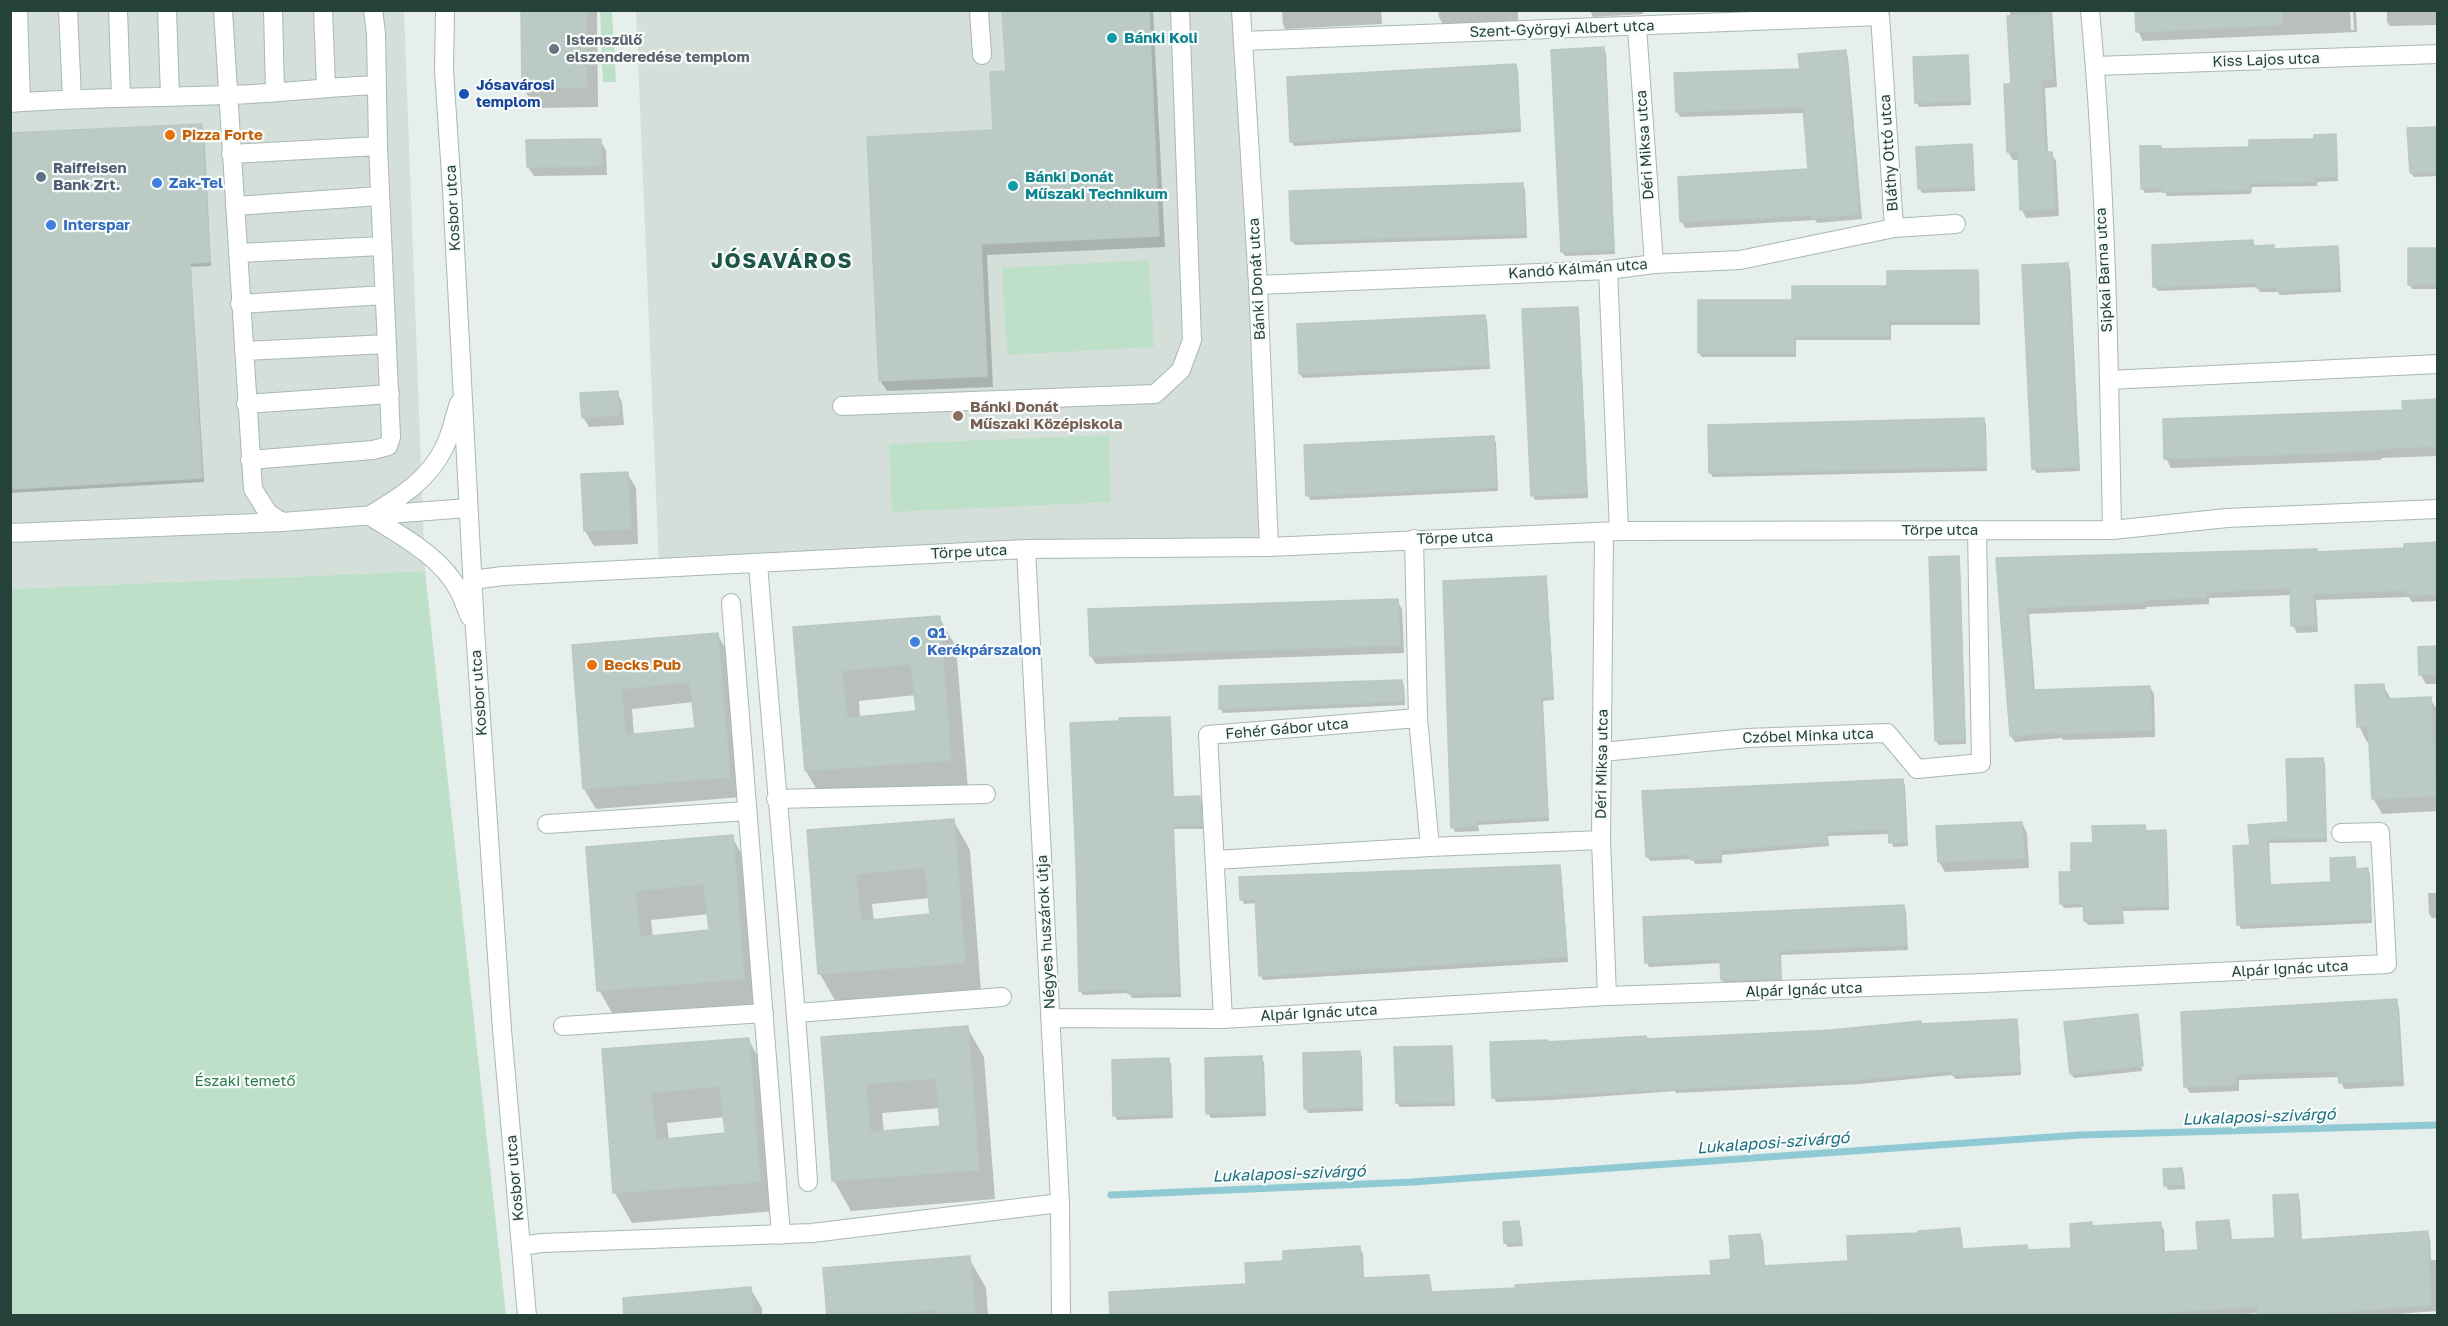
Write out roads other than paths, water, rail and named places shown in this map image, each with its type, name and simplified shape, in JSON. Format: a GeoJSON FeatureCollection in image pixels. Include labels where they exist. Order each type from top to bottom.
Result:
{"type":"FeatureCollection","features":[{"type":"Feature","properties":{"kind":"street"},"geometry":{"type":"LineString","coordinates":[[18,10],[16,103],[121,97],[228,95],[377,85]]}},
{"type":"Feature","properties":{"kind":"street"},"geometry":{"type":"LineString","coordinates":[[68,10],[72,99]]}},
{"type":"Feature","properties":{"kind":"street"},"geometry":{"type":"LineString","coordinates":[[118,10],[121,97]]}},
{"type":"Feature","properties":{"kind":"street"},"geometry":{"type":"LineString","coordinates":[[167,10],[170,96]]}},
{"type":"Feature","properties":{"kind":"street"},"geometry":{"type":"LineString","coordinates":[[223,10],[253,489],[268,513],[282,522]]}},
{"type":"Feature","properties":{"kind":"street"},"geometry":{"type":"LineString","coordinates":[[273,10],[275,91]]}},
{"type":"Feature","properties":{"kind":"street"},"geometry":{"type":"LineString","coordinates":[[323,10],[326,87]]}},
{"type":"Feature","properties":{"kind":"street"},"geometry":{"type":"LineString","coordinates":[[250,460],[373,450],[388,446],[391,437],[378,146],[376,33],[373,10]]}},
{"type":"Feature","properties":{"kind":"street"},"geometry":{"type":"LineString","coordinates":[[432,10],[444,70]]}},
{"type":"Feature","properties":{"kind":"street"},"geometry":{"type":"LineString","coordinates":[[444,70],[445,10]]}},
{"type":"Feature","properties":{"kind":"street"},"geometry":{"type":"LineString","coordinates":[[979,10],[982,55]]}},
{"type":"Feature","properties":{"kind":"street"},"geometry":{"type":"LineString","coordinates":[[842,406],[1155,394],[1180,370],[1192,340],[1180,10]]}},
{"type":"Feature","properties":{"kind":"street","name":"Bánki Donát utca"},"geometry":{"type":"LineString","coordinates":[[1241,10],[1258,285],[1269,547]]}},
{"type":"Feature","properties":{"kind":"street","name":"Sipkai Barna utca"},"geometry":{"type":"LineString","coordinates":[[2090,10],[2095,66],[2109,381],[2112,530]]}},
{"type":"Feature","properties":{"kind":"street","name":"Szent-Györgyi Albert utca"},"geometry":{"type":"LineString","coordinates":[[1243,41],[1880,16]]}},
{"type":"Feature","properties":{"kind":"street","name":"Bláthy Ottó utca"},"geometry":{"type":"LineString","coordinates":[[1880,16],[1894,228],[1956,224]]}},
{"type":"Feature","properties":{"kind":"street","name":"Déri Miksa utca"},"geometry":{"type":"LineString","coordinates":[[1637,27],[1654,264]]}},
{"type":"Feature","properties":{"kind":"street","name":"Kiss Lajos utca"},"geometry":{"type":"LineString","coordinates":[[2095,66],[2438,54]]}},
{"type":"Feature","properties":{"kind":"street","name":"Kosbor utca"},"geometry":{"type":"LineString","coordinates":[[444,70],[453,190],[475,629],[501,1019],[527,1316]]}},
{"type":"Feature","properties":{"kind":"street"},"geometry":{"type":"LineString","coordinates":[[231,154],[378,146]]}},
{"type":"Feature","properties":{"kind":"street"},"geometry":{"type":"LineString","coordinates":[[235,206],[380,196]]}},
{"type":"Feature","properties":{"kind":"street","name":"Kandó Kálmán utca"},"geometry":{"type":"LineString","coordinates":[[1258,285],[1608,270],[1654,264],[1740,260],[1894,228]]}},
{"type":"Feature","properties":{"kind":"street"},"geometry":{"type":"LineString","coordinates":[[238,253],[382,246]]}},
{"type":"Feature","properties":{"kind":"street","name":"Déri Miksa utca"},"geometry":{"type":"LineString","coordinates":[[1607,996],[1602,840],[1602,752],[1611,532],[1608,270]]}},
{"type":"Feature","properties":{"kind":"street"},"geometry":{"type":"LineString","coordinates":[[240,304],[384,295]]}},
{"type":"Feature","properties":{"kind":"street"},"geometry":{"type":"LineString","coordinates":[[244,351],[387,344]]}},
{"type":"Feature","properties":{"kind":"street"},"geometry":{"type":"LineString","coordinates":[[2109,381],[2438,364]]}},
{"type":"Feature","properties":{"kind":"street"},"geometry":{"type":"LineString","coordinates":[[370,516],[397,499],[424,477],[445,448],[462,393]]}},
{"type":"Feature","properties":{"kind":"street"},"geometry":{"type":"LineString","coordinates":[[246,404],[390,394]]}},
{"type":"Feature","properties":{"kind":"street"},"geometry":{"type":"LineString","coordinates":[[10,533],[282,522],[468,508]]}},
{"type":"Feature","properties":{"kind":"street","name":"Törpe utca"},"geometry":{"type":"LineString","coordinates":[[472,580],[503,576],[1026,549],[1269,547],[1611,532],[2112,530],[2227,518],[2438,509]]}},
{"type":"Feature","properties":{"kind":"street"},"geometry":{"type":"LineString","coordinates":[[370,516],[421,549],[442,568],[458,590],[475,629]]}},
{"type":"Feature","properties":{"kind":"street","name":"Czóbel Minka utca"},"geometry":{"type":"LineString","coordinates":[[1602,752],[1747,738],[1887,733],[1917,769],[1981,763],[1977,530]]}},
{"type":"Feature","properties":{"kind":"street"},"geometry":{"type":"LineString","coordinates":[[1414,539],[1418,718],[1430,847]]}},
{"type":"Feature","properties":{"kind":"street","name":"Négyes huszárok útja"},"geometry":{"type":"LineString","coordinates":[[1026,549],[1060,1203],[1061,1316]]}},
{"type":"Feature","properties":{"kind":"street"},"geometry":{"type":"LineString","coordinates":[[758,563],[776,799],[798,1013],[808,1182]]}},
{"type":"Feature","properties":{"kind":"street"},"geometry":{"type":"LineString","coordinates":[[731,603],[781,1235]]}},
{"type":"Feature","properties":{"kind":"street","name":"Fehér Gábor utca"},"geometry":{"type":"LineString","coordinates":[[1223,1019],[1208,735],[1418,718]]}},
{"type":"Feature","properties":{"kind":"street"},"geometry":{"type":"LineString","coordinates":[[776,799],[986,794]]}},
{"type":"Feature","properties":{"kind":"street"},"geometry":{"type":"LineString","coordinates":[[547,824],[747,811]]}},
{"type":"Feature","properties":{"kind":"street","name":"Alpár Ignác utca"},"geometry":{"type":"LineString","coordinates":[[1050,1018],[1223,1019],[1607,996],[1983,983],[2387,964],[2380,832],[2341,832]]}},
{"type":"Feature","properties":{"kind":"street"},"geometry":{"type":"LineString","coordinates":[[1215,860],[1430,847],[1602,840]]}},
{"type":"Feature","properties":{"kind":"street"},"geometry":{"type":"LineString","coordinates":[[798,1013],[1002,997]]}},
{"type":"Feature","properties":{"kind":"street"},"geometry":{"type":"LineString","coordinates":[[563,1026],[764,1013]]}},
{"type":"Feature","properties":{"kind":"street"},"geometry":{"type":"LineString","coordinates":[[521,1246],[542,1243],[781,1235],[1060,1203]]}},
{"type":"Feature","properties":{"kind":"waterway","name":"Lukalaposi-szivárgó"},"geometry":{"type":"LineString","coordinates":[[1111,1195],[1412,1182],[2080,1135],[2438,1125]]}},
{"type":"Feature","properties":{"kind":"place","name":"Bánki Koli"},"geometry":{"type":"Point","coordinates":[1112,38]}},
{"type":"Feature","properties":{"kind":"place","name":"Istenszülő elszenderedése templom"},"geometry":{"type":"Point","coordinates":[554,49]}},
{"type":"Feature","properties":{"kind":"place","name":"Jósavárosi templom"},"geometry":{"type":"Point","coordinates":[464,94]}},
{"type":"Feature","properties":{"kind":"place","name":"Pizza Forte"},"geometry":{"type":"Point","coordinates":[170,135]}},
{"type":"Feature","properties":{"kind":"place","name":"Raiffeisen Bank Zrt."},"geometry":{"type":"Point","coordinates":[41,177]}},
{"type":"Feature","properties":{"kind":"place","name":"Zak-Tel"},"geometry":{"type":"Point","coordinates":[157,183]}},
{"type":"Feature","properties":{"kind":"place","name":"Bánki Donát Műszaki Technikum"},"geometry":{"type":"Point","coordinates":[1013,186]}},
{"type":"Feature","properties":{"kind":"place","name":"Interspar"},"geometry":{"type":"Point","coordinates":[51,225]}},
{"type":"Feature","properties":{"kind":"place","name":"Bánki Donát Műszaki Középiskola"},"geometry":{"type":"Point","coordinates":[958,416]}},
{"type":"Feature","properties":{"kind":"place","name":"Q1 Kerékpárszalon"},"geometry":{"type":"Point","coordinates":[915,642]}},
{"type":"Feature","properties":{"kind":"place","name":"Becks Pub"},"geometry":{"type":"Point","coordinates":[592,665]}},
{"type":"Feature","properties":{"kind":"district","name":"JÓSAVÁROS"},"geometry":{"type":"Point","coordinates":[782,261]}},
{"type":"Feature","properties":{"kind":"park label","name":"Északi temető"},"geometry":{"type":"Point","coordinates":[245,1081]}}]}
